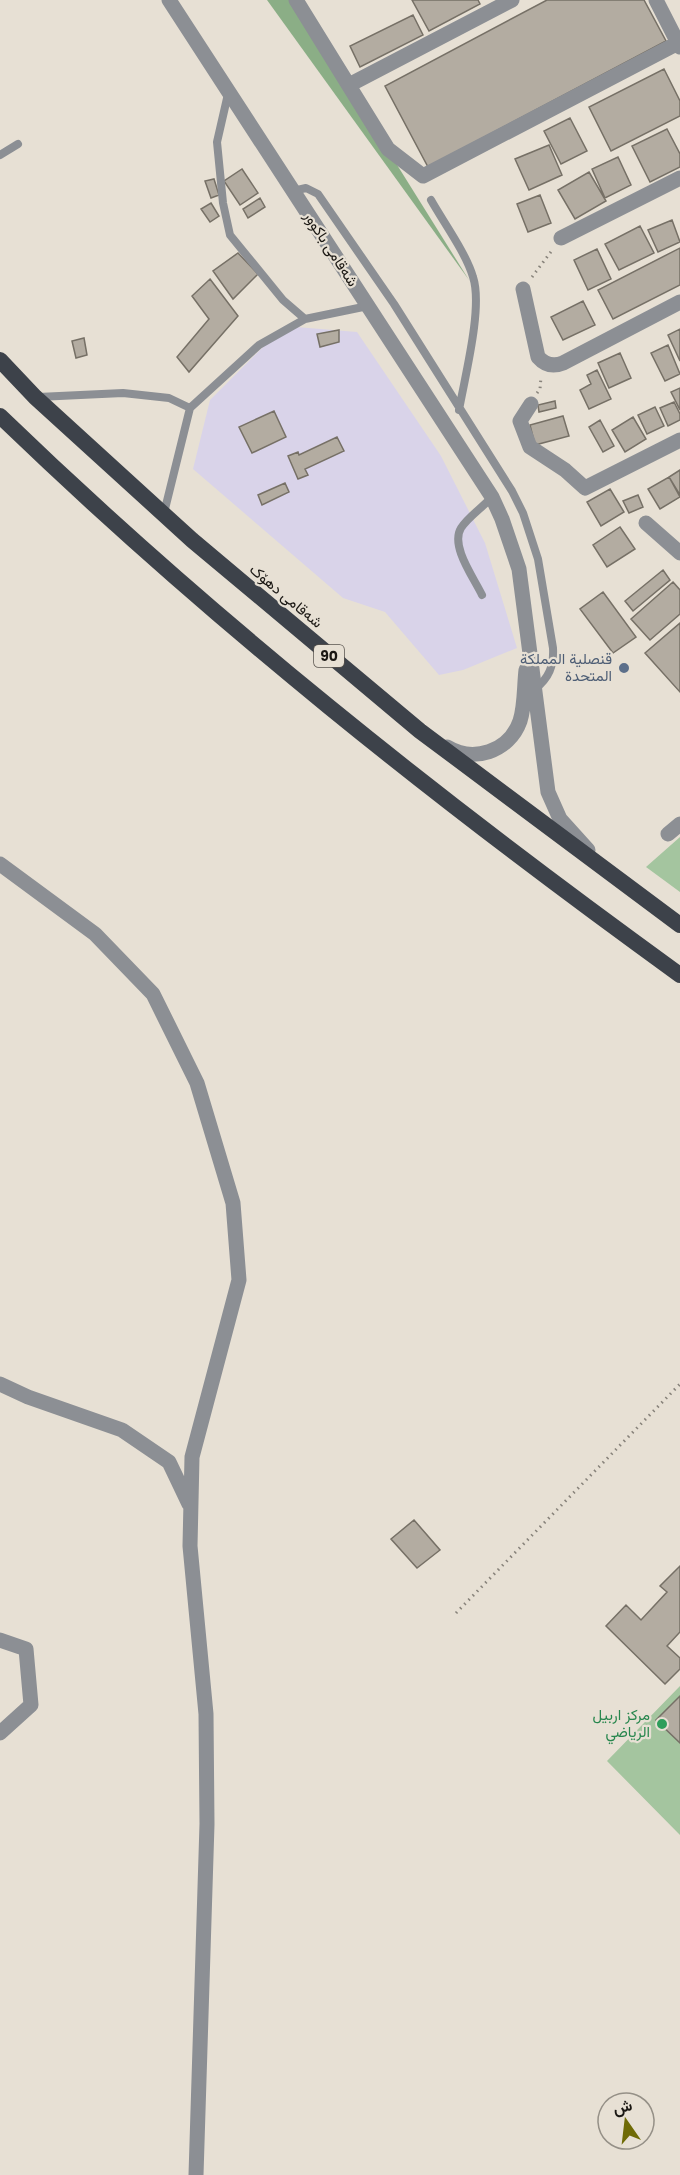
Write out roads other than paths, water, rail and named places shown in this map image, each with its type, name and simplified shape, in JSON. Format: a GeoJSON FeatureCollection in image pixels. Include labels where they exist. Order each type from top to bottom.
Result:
{"type":"FeatureCollection","features":[{"type":"Feature","properties":{"kind":"highway","name":"شەقامی دهۆک"},"geometry":{"type":"LineString","coordinates":[[0,360],[35,397],[163,514],[420,731],[680,926]]}},
{"type":"Feature","properties":{"kind":"highway","name":"90"},"geometry":{"type":"LineString","coordinates":[[0,416],[83,495],[324,704],[468,816],[680,975]]}},
{"type":"Feature","properties":{"kind":"street","name":"شەقامی باکوور"},"geometry":{"type":"LineString","coordinates":[[169,0],[492,497],[519,569],[529,637]]}},
{"type":"Feature","properties":{"kind":"street"},"geometry":{"type":"LineString","coordinates":[[296,0],[388,148],[423,176],[679,44],[656,0]]}},
{"type":"Feature","properties":{"kind":"street"},"geometry":{"type":"LineString","coordinates":[[349,85],[512,0]]}},
{"type":"Feature","properties":{"kind":"street"},"geometry":{"type":"LineString","coordinates":[[561,238],[680,178]]}},
{"type":"Feature","properties":{"kind":"street"},"geometry":{"type":"LineString","coordinates":[[523,289],[538,357],[546,364],[558,365],[680,302]]}},
{"type":"Feature","properties":{"kind":"street"},"geometry":{"type":"LineString","coordinates":[[531,404],[520,421],[530,447],[566,470],[585,488],[680,440]]}},
{"type":"Feature","properties":{"kind":"street"},"geometry":{"type":"LineString","coordinates":[[646,524],[680,553]]}},
{"type":"Feature","properties":{"kind":"street"},"geometry":{"type":"LineString","coordinates":[[529,637],[545,777],[550,799],[564,825],[610,874]]}},
{"type":"Feature","properties":{"kind":"street"},"geometry":{"type":"LineString","coordinates":[[420,731],[462,754],[487,753],[503,745],[514,733],[522,714],[529,637]]}},
{"type":"Feature","properties":{"kind":"street"},"geometry":{"type":"LineString","coordinates":[[668,834],[680,824]]}},
{"type":"Feature","properties":{"kind":"street"},"geometry":{"type":"LineString","coordinates":[[0,864],[95,934],[153,994],[197,1083],[233,1203],[239,1280],[192,1457],[190,1546],[206,1714],[207,1824],[196,2175]]}},
{"type":"Feature","properties":{"kind":"street"},"geometry":{"type":"LineString","coordinates":[[0,1384],[27,1397],[122,1430],[169,1462],[191,1508]]}},
{"type":"Feature","properties":{"kind":"street"},"geometry":{"type":"LineString","coordinates":[[0,1640],[26,1649],[31,1705],[0,1733]]}},
{"type":"Feature","properties":{"kind":"lane"},"geometry":{"type":"LineString","coordinates":[[228,91],[218,142],[223,203],[230,235],[283,300],[305,319]]}},
{"type":"Feature","properties":{"kind":"lane"},"geometry":{"type":"LineString","coordinates":[[0,155],[18,144]]}},
{"type":"Feature","properties":{"kind":"lane"},"geometry":{"type":"LineString","coordinates":[[293,191],[306,188],[318,194],[394,304],[512,491],[523,513],[538,560],[554,658],[548,676],[535,689]]}},
{"type":"Feature","properties":{"kind":"lane"},"geometry":{"type":"LineString","coordinates":[[431,200],[468,265],[475,285],[476,307],[459,410]]}},
{"type":"Feature","properties":{"kind":"lane"},"geometry":{"type":"LineString","coordinates":[[163,514],[190,408],[259,345],[305,319],[368,306]]}},
{"type":"Feature","properties":{"kind":"lane"},"geometry":{"type":"LineString","coordinates":[[35,397],[123,393],[169,398],[190,408]]}},
{"type":"Feature","properties":{"kind":"lane"},"geometry":{"type":"LineString","coordinates":[[482,595],[459,550],[457,541],[461,528],[492,497]]}},
{"type":"Feature","properties":{"kind":"place","name":"قنصلية المملكة المتحدة"},"geometry":{"type":"Point","coordinates":[624,668]}},
{"type":"Feature","properties":{"kind":"place","name":"مركز اربيل الرياضي"},"geometry":{"type":"Point","coordinates":[662,1724]}}]}
